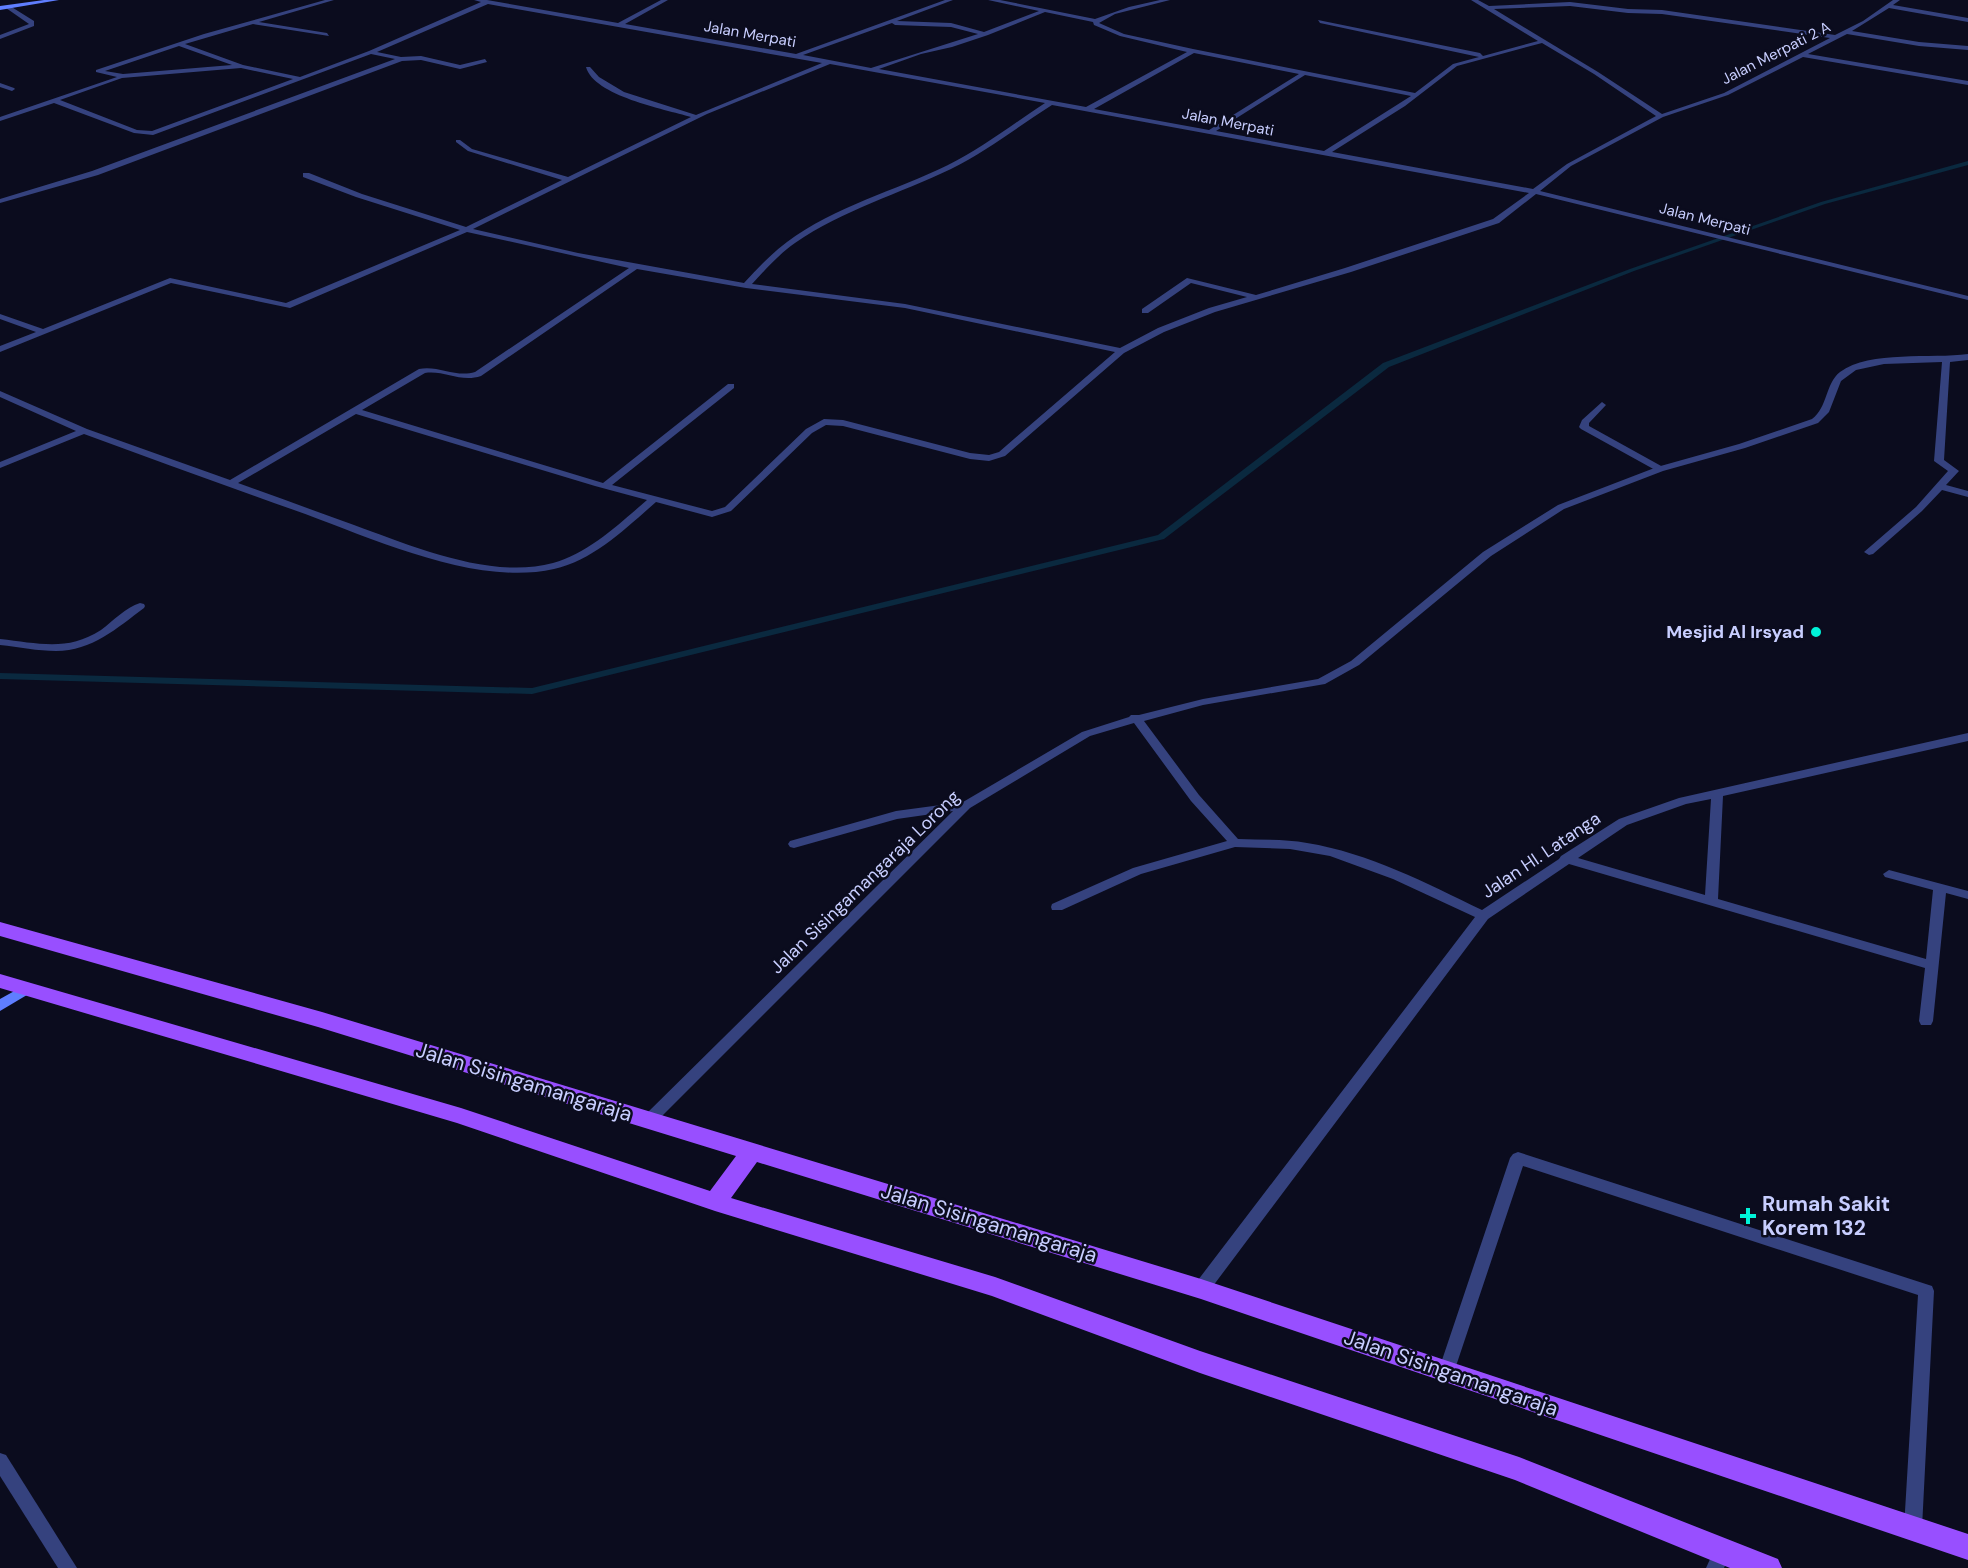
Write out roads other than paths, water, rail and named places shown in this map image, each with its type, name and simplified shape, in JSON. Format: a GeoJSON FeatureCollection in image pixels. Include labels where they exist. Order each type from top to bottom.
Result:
{"type":"FeatureCollection","features":[{"type":"Feature","properties":{"kind":"main road","name":"Jalan Sisingamangaraja"},"geometry":{"type":"LineString","coordinates":[[0,929],[311,1017],[753,1150],[1201,1289],[1968,1547]]}},
{"type":"Feature","properties":{"kind":"main road"},"geometry":{"type":"LineString","coordinates":[[0,981],[461,1116],[715,1202],[995,1287],[1200,1362],[1519,1469],[1719,1560],[1768,1568]]}},
{"type":"Feature","properties":{"kind":"main road"},"geometry":{"type":"LineString","coordinates":[[715,1202],[753,1150]]}},
{"type":"Feature","properties":{"kind":"street"},"geometry":{"type":"LineString","coordinates":[[0,8],[56,0]]}},
{"type":"Feature","properties":{"kind":"street"},"geometry":{"type":"LineString","coordinates":[[123,76],[98,71],[250,22],[331,0]]}},
{"type":"Feature","properties":{"kind":"street","name":"Jalan Merpati"},"geometry":{"type":"LineString","coordinates":[[477,0],[797,56],[1532,191],[1968,298]]}},
{"type":"Feature","properties":{"kind":"street"},"geometry":{"type":"LineString","coordinates":[[619,25],[665,0]]}},
{"type":"Feature","properties":{"kind":"street"},"geometry":{"type":"LineString","coordinates":[[797,56],[950,0]]}},
{"type":"Feature","properties":{"kind":"street"},"geometry":{"type":"LineString","coordinates":[[991,0],[1096,21],[1116,12],[1167,0]]}},
{"type":"Feature","properties":{"kind":"street"},"geometry":{"type":"LineString","coordinates":[[1474,0],[1544,41],[1661,116]]}},
{"type":"Feature","properties":{"kind":"street","name":"Jalan Merpati 2 A"},"geometry":{"type":"LineString","coordinates":[[654,499],[701,513],[720,513],[733,505],[809,431],[824,422],[843,423],[970,456],[997,456],[1038,424],[1121,351],[1161,330],[1255,297],[1358,267],[1496,221],[1521,204],[1532,191],[1569,165],[1661,116],[1726,94],[1847,32],[1897,0]]}},
{"type":"Feature","properties":{"kind":"street"},"geometry":{"type":"LineString","coordinates":[[53,100],[136,132],[153,133],[371,52],[488,2]]}},
{"type":"Feature","properties":{"kind":"street"},"geometry":{"type":"LineString","coordinates":[[1489,8],[1570,4],[1628,11],[1662,12],[1836,37]]}},
{"type":"Feature","properties":{"kind":"street"},"geometry":{"type":"LineString","coordinates":[[1888,6],[1968,20]]}},
{"type":"Feature","properties":{"kind":"street"},"geometry":{"type":"LineString","coordinates":[[0,37],[32,25],[32,22],[8,7]]}},
{"type":"Feature","properties":{"kind":"street"},"geometry":{"type":"LineString","coordinates":[[872,70],[986,34],[1042,12]]}},
{"type":"Feature","properties":{"kind":"street"},"geometry":{"type":"LineString","coordinates":[[1096,21],[1100,27],[1122,34],[1193,51],[1416,95]]}},
{"type":"Feature","properties":{"kind":"street"},"geometry":{"type":"LineString","coordinates":[[1320,21],[1484,55]]}},
{"type":"Feature","properties":{"kind":"street"},"geometry":{"type":"LineString","coordinates":[[250,22],[327,35]]}},
{"type":"Feature","properties":{"kind":"street"},"geometry":{"type":"LineString","coordinates":[[887,23],[951,25],[986,34]]}},
{"type":"Feature","properties":{"kind":"street"},"geometry":{"type":"LineString","coordinates":[[1847,32],[1919,44],[1968,48]]}},
{"type":"Feature","properties":{"kind":"street"},"geometry":{"type":"LineString","coordinates":[[1324,154],[1416,95],[1455,65],[1484,55],[1544,41]]}},
{"type":"Feature","properties":{"kind":"street"},"geometry":{"type":"LineString","coordinates":[[180,44],[241,66],[300,79]]}},
{"type":"Feature","properties":{"kind":"street"},"geometry":{"type":"LineString","coordinates":[[1088,109],[1193,51]]}},
{"type":"Feature","properties":{"kind":"street"},"geometry":{"type":"LineString","coordinates":[[371,52],[401,59]]}},
{"type":"Feature","properties":{"kind":"street"},"geometry":{"type":"LineString","coordinates":[[1803,55],[1968,83]]}},
{"type":"Feature","properties":{"kind":"street"},"geometry":{"type":"LineString","coordinates":[[0,201],[95,173],[401,59],[412,57],[458,69],[485,61]]}},
{"type":"Feature","properties":{"kind":"street"},"geometry":{"type":"LineString","coordinates":[[0,349],[170,280],[287,306],[465,230],[567,178],[696,117],[830,62]]}},
{"type":"Feature","properties":{"kind":"street"},"geometry":{"type":"LineString","coordinates":[[0,119],[123,76],[241,66]]}},
{"type":"Feature","properties":{"kind":"street"},"geometry":{"type":"LineString","coordinates":[[588,68],[597,81],[613,91],[696,117]]}},
{"type":"Feature","properties":{"kind":"street"},"geometry":{"type":"LineString","coordinates":[[1209,133],[1304,73]]}},
{"type":"Feature","properties":{"kind":"street"},"geometry":{"type":"LineString","coordinates":[[0,85],[12,89]]}},
{"type":"Feature","properties":{"kind":"street"},"geometry":{"type":"LineString","coordinates":[[746,286],[773,256],[820,221],[885,197],[951,166],[1050,103]]}},
{"type":"Feature","properties":{"kind":"street"},"geometry":{"type":"LineString","coordinates":[[458,141],[470,150],[567,178]]}},
{"type":"Feature","properties":{"kind":"street"},"geometry":{"type":"LineString","coordinates":[[306,175],[364,198],[465,230],[635,267],[746,286],[905,306],[1121,351]]}},
{"type":"Feature","properties":{"kind":"street"},"geometry":{"type":"LineString","coordinates":[[230,484],[428,369],[467,377],[478,374],[635,267]]}},
{"type":"Feature","properties":{"kind":"street"},"geometry":{"type":"LineString","coordinates":[[1144,311],[1190,280],[1255,297]]}},
{"type":"Feature","properties":{"kind":"street"},"geometry":{"type":"LineString","coordinates":[[0,316],[45,332]]}},
{"type":"Feature","properties":{"kind":"street","name":"Jalan Sisingamangaraja Lorong"},"geometry":{"type":"LineString","coordinates":[[649,1120],[966,806],[1086,734],[1136,717],[1203,702],[1322,682],[1355,663],[1511,536],[1586,495],[1660,469],[1752,443],[1822,417],[1840,377],[1862,364],[1946,361],[1968,357]]}},
{"type":"Feature","properties":{"kind":"street"},"geometry":{"type":"LineString","coordinates":[[1869,552],[1919,509],[1954,471],[1939,461],[1946,361]]}},
{"type":"Feature","properties":{"kind":"street"},"geometry":{"type":"LineString","coordinates":[[605,486],[731,386]]}},
{"type":"Feature","properties":{"kind":"street"},"geometry":{"type":"LineString","coordinates":[[0,394],[84,431],[455,563],[490,568],[554,566],[592,547],[654,499]]}},
{"type":"Feature","properties":{"kind":"street"},"geometry":{"type":"LineString","coordinates":[[1602,405],[1585,422],[1584,427],[1660,469]]}},
{"type":"Feature","properties":{"kind":"street"},"geometry":{"type":"LineString","coordinates":[[356,411],[654,499]]}},
{"type":"Feature","properties":{"kind":"street"},"geometry":{"type":"LineString","coordinates":[[0,465],[84,431]]}},
{"type":"Feature","properties":{"kind":"street"},"geometry":{"type":"LineString","coordinates":[[1940,486],[1968,494]]}},
{"type":"Feature","properties":{"kind":"street"},"geometry":{"type":"LineString","coordinates":[[0,642],[58,647],[76,646],[97,636],[140,606]]}},
{"type":"Feature","properties":{"kind":"street"},"geometry":{"type":"LineString","coordinates":[[1136,717],[1195,798],[1234,843]]}},
{"type":"Feature","properties":{"kind":"street","name":"Jalan HI. Latanga"},"geometry":{"type":"LineString","coordinates":[[1201,1289],[1483,916],[1609,830],[1640,814],[1683,801],[1968,737]]}},
{"type":"Feature","properties":{"kind":"street"},"geometry":{"type":"LineString","coordinates":[[1711,901],[1717,794]]}},
{"type":"Feature","properties":{"kind":"street"},"geometry":{"type":"LineString","coordinates":[[794,844],[879,819],[966,806]]}},
{"type":"Feature","properties":{"kind":"street"},"geometry":{"type":"LineString","coordinates":[[1057,907],[1137,871],[1234,843],[1307,847],[1353,859],[1407,880],[1483,916]]}},
{"type":"Feature","properties":{"kind":"street"},"geometry":{"type":"LineString","coordinates":[[1565,859],[1931,965]]}},
{"type":"Feature","properties":{"kind":"street"},"geometry":{"type":"LineString","coordinates":[[1889,874],[1968,895]]}},
{"type":"Feature","properties":{"kind":"street"},"geometry":{"type":"LineString","coordinates":[[1926,1021],[1940,888]]}},
{"type":"Feature","properties":{"kind":"street"},"geometry":{"type":"LineString","coordinates":[[0,1006],[27,989]]}},
{"type":"Feature","properties":{"kind":"street"},"geometry":{"type":"LineString","coordinates":[[1446,1372],[1518,1158],[1926,1290],[1913,1528]]}},
{"type":"Feature","properties":{"kind":"street"},"geometry":{"type":"LineString","coordinates":[[0,1461],[68,1568]]}},
{"type":"Feature","properties":{"kind":"waterway"},"geometry":{"type":"LineString","coordinates":[[0,676],[532,691],[1161,537],[1386,365],[1632,270],[1823,203],[1968,163]]}},
{"type":"Feature","properties":{"kind":"place","name":"Mesjid Al Irsyad"},"geometry":{"type":"Point","coordinates":[1816,632]}},
{"type":"Feature","properties":{"kind":"place","name":"Rumah Sakit Korem 132"},"geometry":{"type":"Point","coordinates":[1748,1216]}}]}
